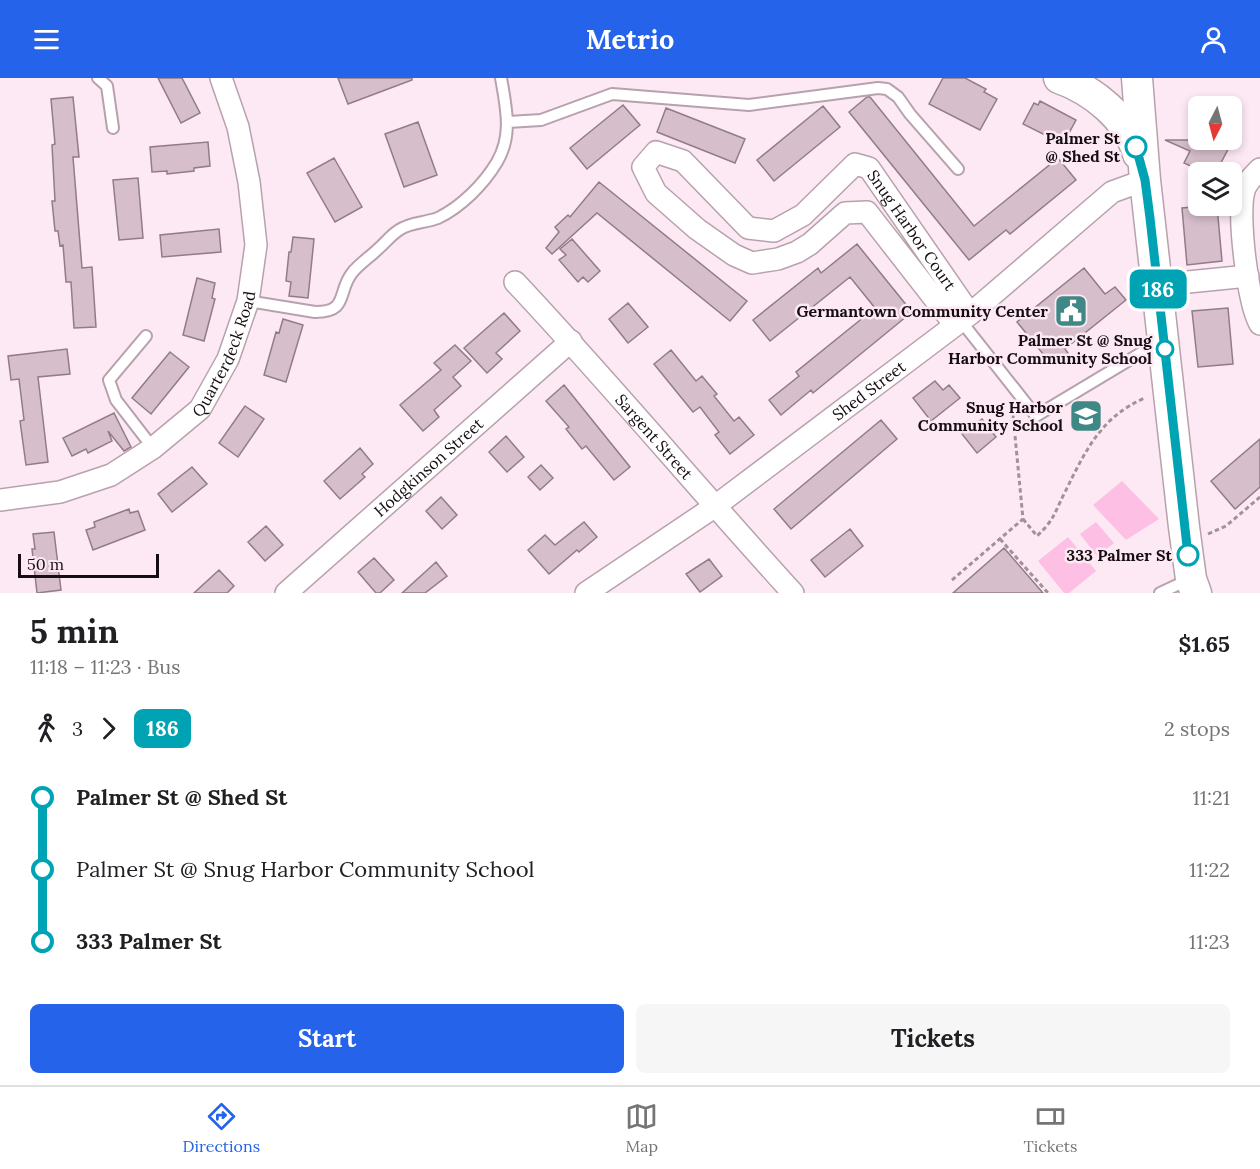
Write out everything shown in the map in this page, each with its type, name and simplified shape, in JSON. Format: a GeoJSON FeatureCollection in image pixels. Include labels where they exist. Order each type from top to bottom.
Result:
{"type":"FeatureCollection","features":[{"type":"Feature","properties":{"kind":"street"},"geometry":{"type":"LineString","coordinates":[[1059,78],[1076,85],[1094,97],[1123,124],[1135,143],[1145,180]]}},
{"type":"Feature","properties":{"kind":"street"},"geometry":{"type":"LineString","coordinates":[[1137,78],[1145,180],[1193,586]]}},
{"type":"Feature","properties":{"kind":"street","name":"Quarterdeck Road"},"geometry":{"type":"LineString","coordinates":[[0,500],[60,492],[111,475],[153,448],[200,409],[228,358],[248,301],[256,245],[249,182],[229,80]]}},
{"type":"Feature","properties":{"kind":"street","name":"Snug Harbor Court"},"geometry":{"type":"LineString","coordinates":[[656,152],[683,161],[748,228],[774,231],[803,215],[855,164],[869,168],[962,320],[867,212],[846,213],[797,252],[778,259],[752,263],[734,255],[697,229],[656,193],[643,166],[656,152]]}},
{"type":"Feature","properties":{"kind":"street"},"geometry":{"type":"LineString","coordinates":[[1260,169],[1244,190],[1241,216],[1252,301],[1260,324]]}},
{"type":"Feature","properties":{"kind":"street","name":"Shed Street"},"geometry":{"type":"LineString","coordinates":[[586,593],[714,507],[962,320],[1112,192],[1145,180]]}},
{"type":"Feature","properties":{"kind":"street"},"geometry":{"type":"LineString","coordinates":[[1158,285],[1248,276]]}},
{"type":"Feature","properties":{"kind":"street","name":"Sargent Street"},"geometry":{"type":"LineString","coordinates":[[515,282],[571,341],[714,507],[793,593]]}},
{"type":"Feature","properties":{"kind":"street","name":"Hodgkinson Street"},"geometry":{"type":"LineString","coordinates":[[286,593],[571,341]]}},
{"type":"Feature","properties":{"kind":"lane"},"geometry":{"type":"LineString","coordinates":[[98,78],[107,86],[113,128]]}},
{"type":"Feature","properties":{"kind":"lane"},"geometry":{"type":"LineString","coordinates":[[248,301],[326,312],[334,308],[343,298],[351,273],[399,230],[438,218],[462,203],[488,175],[504,147],[508,122],[501,78]]}},
{"type":"Feature","properties":{"kind":"lane"},"geometry":{"type":"LineString","coordinates":[[850,78],[850,90]]}},
{"type":"Feature","properties":{"kind":"lane"},"geometry":{"type":"LineString","coordinates":[[508,122],[540,120],[612,94],[749,105],[878,88],[893,93],[958,169]]}},
{"type":"Feature","properties":{"kind":"lane"},"geometry":{"type":"LineString","coordinates":[[962,320],[1036,416],[1164,339]]}},
{"type":"Feature","properties":{"kind":"lane"},"geometry":{"type":"LineString","coordinates":[[146,336],[109,380],[116,399],[153,448]]}},
{"type":"Feature","properties":{"kind":"lane"},"geometry":{"type":"LineString","coordinates":[[1160,593],[1193,586]]}},
{"type":"Feature","properties":{"kind":"path"},"geometry":{"type":"LineString","coordinates":[[1013,415],[1023,519],[1037,536],[1053,521],[1089,447],[1108,421],[1132,404],[1170,391]]}},
{"type":"Feature","properties":{"kind":"path"},"geometry":{"type":"LineString","coordinates":[[1186,539],[1202,536],[1226,526],[1260,497]]}},
{"type":"Feature","properties":{"kind":"path"},"geometry":{"type":"LineString","coordinates":[[952,580],[1023,519]]}},
{"type":"Feature","properties":{"kind":"path"},"geometry":{"type":"LineString","coordinates":[[1000,539],[1048,593]]}},
{"type":"Feature","properties":{"kind":"shaded area"},"geometry":{"type":"Polygon","coordinates":[[[1122,481],[1159,519],[1126,540],[1093,505],[1122,481]]]}},
{"type":"Feature","properties":{"kind":"shaded area"},"geometry":{"type":"Polygon","coordinates":[[[1096,522],[1114,543],[1097,556],[1080,534],[1096,522]]]}},
{"type":"Feature","properties":{"kind":"shaded area"},"geometry":{"type":"Polygon","coordinates":[[[1068,537],[1096,571],[1069,593],[1064,593],[1038,561],[1068,537]]]}},
{"type":"Feature","properties":{"kind":"building"},"geometry":{"type":"Polygon","coordinates":[[[158,78],[182,78],[200,113],[181,123],[158,78]]]}},
{"type":"Feature","properties":{"kind":"building"},"geometry":{"type":"Polygon","coordinates":[[[338,78],[412,78],[412,80],[348,104],[338,78]]]}},
{"type":"Feature","properties":{"kind":"building"},"geometry":{"type":"Polygon","coordinates":[[[943,78],[965,78],[986,89],[984,92],[997,99],[980,130],[929,104],[943,78]]]}},
{"type":"Feature","properties":{"kind":"building"},"geometry":{"type":"Polygon","coordinates":[[[73,97],[79,157],[73,157],[82,268],[92,267],[96,327],[74,328],[71,282],[66,282],[63,245],[60,246],[58,231],[55,231],[52,201],[55,201],[52,145],[55,144],[51,99],[73,97]]]}},
{"type":"Feature","properties":{"kind":"building"},"geometry":{"type":"Polygon","coordinates":[[[870,97],[974,226],[1058,158],[1076,180],[1010,234],[1006,230],[969,260],[849,112],[870,97]]]}},
{"type":"Feature","properties":{"kind":"building"},"geometry":{"type":"Polygon","coordinates":[[[1040,101],[1076,120],[1063,144],[1023,124],[1034,103],[1038,105],[1040,101]]]}},
{"type":"Feature","properties":{"kind":"building"},"geometry":{"type":"Polygon","coordinates":[[[623,105],[640,125],[587,169],[570,148],[623,105]]]}},
{"type":"Feature","properties":{"kind":"building"},"geometry":{"type":"Polygon","coordinates":[[[823,106],[840,127],[774,181],[757,160],[823,106]]]}},
{"type":"Feature","properties":{"kind":"building"},"geometry":{"type":"Polygon","coordinates":[[[666,108],[745,139],[735,163],[657,132],[666,108]]]}},
{"type":"Feature","properties":{"kind":"building"},"geometry":{"type":"Polygon","coordinates":[[[418,122],[437,175],[404,187],[385,134],[418,122]]]}},
{"type":"Feature","properties":{"kind":"building"},"geometry":{"type":"Polygon","coordinates":[[[1165,140],[1188,140],[1188,150],[1228,150],[1221,162],[1188,162],[1188,165],[1184,163],[1190,151],[1165,140]]]}},
{"type":"Feature","properties":{"kind":"building"},"geometry":{"type":"Polygon","coordinates":[[[208,142],[210,166],[194,168],[194,171],[167,174],[167,171],[152,172],[150,147],[208,142]]]}},
{"type":"Feature","properties":{"kind":"building"},"geometry":{"type":"Polygon","coordinates":[[[334,158],[362,207],[335,222],[307,173],[334,158]]]}},
{"type":"Feature","properties":{"kind":"building"},"geometry":{"type":"Polygon","coordinates":[[[138,178],[143,238],[119,240],[113,180],[138,178]]]}},
{"type":"Feature","properties":{"kind":"building"},"geometry":{"type":"Polygon","coordinates":[[[599,182],[747,301],[730,321],[597,213],[552,254],[546,248],[559,232],[555,227],[568,215],[570,217],[599,182]]]}},
{"type":"Feature","properties":{"kind":"building"},"geometry":{"type":"Polygon","coordinates":[[[1188,207],[1188,216],[1218,216],[1222,261],[1187,265],[1182,208],[1188,207]]]}},
{"type":"Feature","properties":{"kind":"building"},"geometry":{"type":"Polygon","coordinates":[[[219,229],[221,252],[162,257],[160,235],[219,229]]]}},
{"type":"Feature","properties":{"kind":"building"},"geometry":{"type":"Polygon","coordinates":[[[293,237],[314,239],[308,298],[289,296],[291,282],[286,281],[293,237]]]}},
{"type":"Feature","properties":{"kind":"building"},"geometry":{"type":"Polygon","coordinates":[[[572,239],[600,271],[588,282],[583,277],[578,282],[559,260],[566,255],[560,249],[572,239]]]}},
{"type":"Feature","properties":{"kind":"building"},"geometry":{"type":"Polygon","coordinates":[[[857,244],[912,312],[813,393],[811,390],[781,415],[769,400],[799,376],[796,372],[875,308],[850,277],[770,341],[753,320],[818,268],[821,273],[857,244]]]}},
{"type":"Feature","properties":{"kind":"building","name":"Germantown Community Center"},"geometry":{"type":"Polygon","coordinates":[[[1084,268],[1105,294],[1115,287],[1126,300],[1065,349],[1068,353],[1052,365],[1017,322],[1084,268]]]}},
{"type":"Feature","properties":{"kind":"building"},"geometry":{"type":"Polygon","coordinates":[[[197,278],[215,283],[212,298],[215,299],[204,341],[183,335],[197,278]]]}},
{"type":"Feature","properties":{"kind":"building"},"geometry":{"type":"Polygon","coordinates":[[[628,303],[648,327],[628,343],[609,319],[628,303]]]}},
{"type":"Feature","properties":{"kind":"building"},"geometry":{"type":"Polygon","coordinates":[[[1228,308],[1233,364],[1198,367],[1192,311],[1228,308]]]}},
{"type":"Feature","properties":{"kind":"building"},"geometry":{"type":"Polygon","coordinates":[[[504,313],[520,331],[496,353],[502,359],[487,373],[464,348],[504,313]]]}},
{"type":"Feature","properties":{"kind":"building"},"geometry":{"type":"Polygon","coordinates":[[[283,319],[303,325],[286,382],[264,375],[276,332],[279,333],[283,319]]]}},
{"type":"Feature","properties":{"kind":"building"},"geometry":{"type":"Polygon","coordinates":[[[455,345],[471,361],[453,377],[461,386],[434,410],[439,417],[423,431],[400,405],[441,370],[434,363],[455,345]]]}},
{"type":"Feature","properties":{"kind":"building"},"geometry":{"type":"Polygon","coordinates":[[[67,349],[70,374],[38,377],[48,462],[26,465],[20,421],[24,420],[19,379],[11,380],[8,356],[67,349]]]}},
{"type":"Feature","properties":{"kind":"building"},"geometry":{"type":"Polygon","coordinates":[[[671,350],[696,381],[702,376],[717,394],[714,396],[734,421],[739,417],[754,435],[730,454],[715,435],[719,432],[700,407],[693,412],[654,364],[671,350]]]}},
{"type":"Feature","properties":{"kind":"building"},"geometry":{"type":"Polygon","coordinates":[[[170,352],[189,367],[151,414],[132,398],[170,352]]]}},
{"type":"Feature","properties":{"kind":"building"},"geometry":{"type":"Polygon","coordinates":[[[935,381],[943,390],[949,385],[960,398],[931,421],[913,398],[935,381]]]}},
{"type":"Feature","properties":{"kind":"building"},"geometry":{"type":"Polygon","coordinates":[[[564,385],[630,467],[614,480],[586,446],[582,449],[566,429],[569,427],[546,401],[564,385]]]}},
{"type":"Feature","properties":{"kind":"building"},"geometry":{"type":"Polygon","coordinates":[[[245,406],[264,419],[238,457],[219,443],[245,406]]]}},
{"type":"Feature","properties":{"kind":"building"},"geometry":{"type":"Polygon","coordinates":[[[114,413],[131,447],[124,451],[108,431],[112,441],[88,453],[86,449],[72,456],[63,438],[114,413]]]}},
{"type":"Feature","properties":{"kind":"building"},"geometry":{"type":"Polygon","coordinates":[[[982,419],[996,437],[977,453],[962,434],[982,419]]]}},
{"type":"Feature","properties":{"kind":"building"},"geometry":{"type":"Polygon","coordinates":[[[881,420],[897,439],[791,529],[774,509],[881,420]]]}},
{"type":"Feature","properties":{"kind":"building"},"geometry":{"type":"Polygon","coordinates":[[[506,436],[524,457],[507,472],[489,452],[506,436]]]}},
{"type":"Feature","properties":{"kind":"building"},"geometry":{"type":"Polygon","coordinates":[[[1260,439],[1260,487],[1235,509],[1211,481],[1260,439]]]}},
{"type":"Feature","properties":{"kind":"building"},"geometry":{"type":"Polygon","coordinates":[[[360,448],[373,464],[362,474],[365,477],[340,499],[324,481],[360,448]]]}},
{"type":"Feature","properties":{"kind":"building"},"geometry":{"type":"Polygon","coordinates":[[[541,465],[553,478],[540,490],[528,477],[541,465]]]}},
{"type":"Feature","properties":{"kind":"building"},"geometry":{"type":"Polygon","coordinates":[[[192,467],[207,484],[172,512],[158,494],[192,467]]]}},
{"type":"Feature","properties":{"kind":"building"},"geometry":{"type":"Polygon","coordinates":[[[441,497],[457,515],[442,529],[426,511],[441,497]]]}},
{"type":"Feature","properties":{"kind":"building"},"geometry":{"type":"Polygon","coordinates":[[[129,509],[130,513],[138,511],[145,530],[93,550],[86,530],[95,527],[94,522],[129,509]]]}},
{"type":"Feature","properties":{"kind":"building"},"geometry":{"type":"Polygon","coordinates":[[[584,522],[597,537],[579,552],[577,550],[549,574],[528,550],[545,535],[555,545],[584,522]]]}},
{"type":"Feature","properties":{"kind":"building"},"geometry":{"type":"Polygon","coordinates":[[[266,526],[283,545],[265,561],[248,542],[266,526]]]}},
{"type":"Feature","properties":{"kind":"building"},"geometry":{"type":"Polygon","coordinates":[[[850,529],[863,546],[825,577],[811,560],[850,529]]]}},
{"type":"Feature","properties":{"kind":"building"},"geometry":{"type":"Polygon","coordinates":[[[54,532],[61,590],[37,593],[32,549],[35,549],[33,534],[54,532]]]}},
{"type":"Feature","properties":{"kind":"building"},"geometry":{"type":"Polygon","coordinates":[[[1004,548],[1043,593],[953,593],[1004,548]]]}},
{"type":"Feature","properties":{"kind":"building"},"geometry":{"type":"Polygon","coordinates":[[[374,558],[394,580],[380,593],[376,593],[358,572],[374,558]]]}},
{"type":"Feature","properties":{"kind":"building"},"geometry":{"type":"Polygon","coordinates":[[[709,559],[722,576],[700,592],[686,574],[709,559]]]}},
{"type":"Feature","properties":{"kind":"building"},"geometry":{"type":"Polygon","coordinates":[[[436,562],[447,576],[425,593],[402,593],[436,562]]]}},
{"type":"Feature","properties":{"kind":"building"},"geometry":{"type":"Polygon","coordinates":[[[219,570],[234,586],[227,593],[194,593],[219,570]]]}},
{"type":"Feature","properties":{"kind":"bus line","name":"186"},"geometry":{"type":"LineString","coordinates":[[1136,147],[1145,180],[1150,218],[1188,555]]}},
{"type":"Feature","properties":{"kind":"place","name":"Palmer St @ Shed St"},"geometry":{"type":"Point","coordinates":[1136,147]}},
{"type":"Feature","properties":{"kind":"place","name":"Germantown Community Center"},"geometry":{"type":"Point","coordinates":[1071,311]}},
{"type":"Feature","properties":{"kind":"place","name":"Palmer St @ Snug Harbor Community School"},"geometry":{"type":"Point","coordinates":[1165,349]}},
{"type":"Feature","properties":{"kind":"place","name":"Snug Harbor Community School"},"geometry":{"type":"Point","coordinates":[1086,416]}},
{"type":"Feature","properties":{"kind":"place","name":"333 Palmer St"},"geometry":{"type":"Point","coordinates":[1188,555]}}]}
